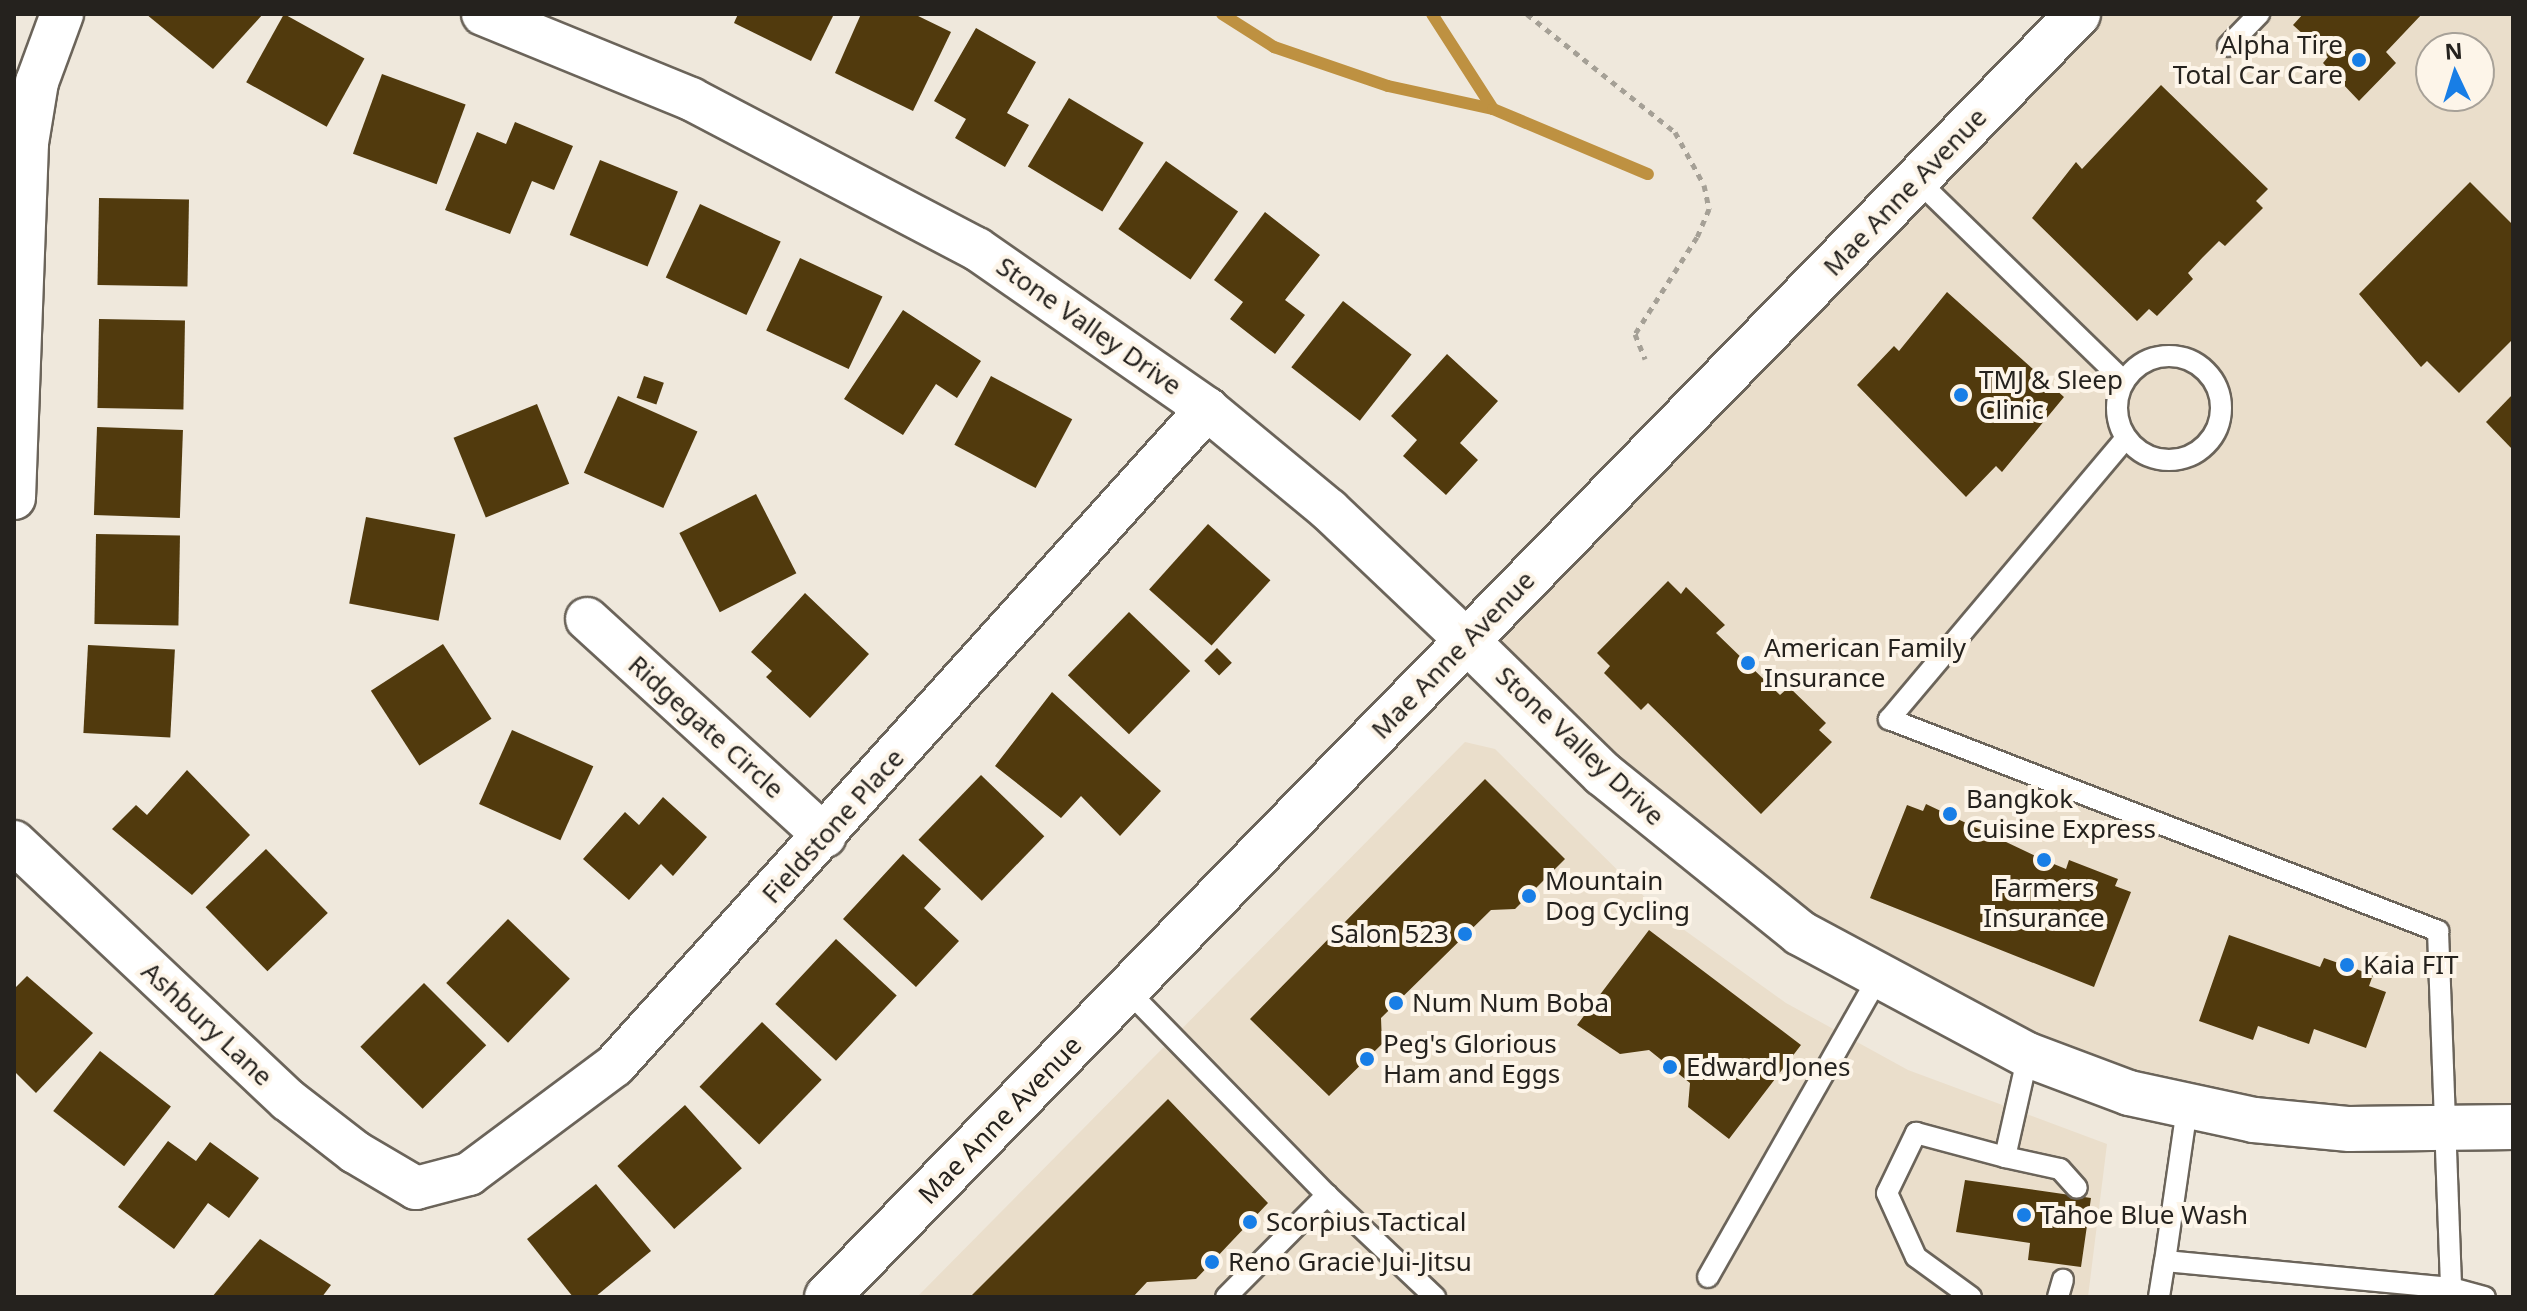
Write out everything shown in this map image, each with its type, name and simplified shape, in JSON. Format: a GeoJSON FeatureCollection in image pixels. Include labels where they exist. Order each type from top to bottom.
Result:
{"type":"FeatureCollection","features":[{"type":"Feature","properties":{"kind":"main road","name":"Mae Anne Avenue"},"geometry":{"type":"LineString","coordinates":[[827,1297],[2078,14]]}},
{"type":"Feature","properties":{"kind":"main road","name":"Stone Valley Drive"},"geometry":{"type":"LineString","coordinates":[[1467,641],[1627,793],[1800,933],[1877,980],[2028,1055],[2187,1109],[2350,1129],[2513,1127]]}},
{"type":"Feature","properties":{"kind":"street"},"geometry":{"type":"LineString","coordinates":[[14,498],[27,143],[37,82],[62,14]]}},
{"type":"Feature","properties":{"kind":"street","name":"Stone Valley Drive"},"geometry":{"type":"LineString","coordinates":[[483,14],[691,99],[831,166],[977,249],[1207,409],[1329,510],[1467,641]]}},
{"type":"Feature","properties":{"kind":"street","name":"Fieldstone Place"},"geometry":{"type":"LineString","coordinates":[[416,1188],[469,1174],[615,1065],[825,836],[1207,409]]}},
{"type":"Feature","properties":{"kind":"street","name":"Ridgegate Circle"},"geometry":{"type":"LineString","coordinates":[[587,619],[825,836]]}},
{"type":"Feature","properties":{"kind":"street","name":"Ashbury Lane"},"geometry":{"type":"LineString","coordinates":[[14,842],[288,1100],[416,1188]]}},
{"type":"Feature","properties":{"kind":"lane"},"geometry":{"type":"LineString","coordinates":[[2228,46],[2259,14]]}},
{"type":"Feature","properties":{"kind":"lane"},"geometry":{"type":"LineString","coordinates":[[1917,180],[2124,381]]}},
{"type":"Feature","properties":{"kind":"lane"},"geometry":{"type":"LineString","coordinates":[[2151,359],[2186,360],[2214,381],[2221,415],[2205,446],[2172,460],[2139,451],[2126,438],[2117,410],[2124,381],[2151,359]]}},
{"type":"Feature","properties":{"kind":"lane"},"geometry":{"type":"LineString","coordinates":[[2126,438],[1889,719],[2438,931],[2441,1129],[2451,1288]]}},
{"type":"Feature","properties":{"kind":"lane"},"geometry":{"type":"LineString","coordinates":[[1708,1277],[1877,980]]}},
{"type":"Feature","properties":{"kind":"lane"},"geometry":{"type":"LineString","coordinates":[[1127,990],[1327,1195],[1435,1297]]}},
{"type":"Feature","properties":{"kind":"lane"},"geometry":{"type":"LineString","coordinates":[[2005,1157],[2028,1055]]}},
{"type":"Feature","properties":{"kind":"lane"},"geometry":{"type":"LineString","coordinates":[[2159,1297],[2187,1109]]}},
{"type":"Feature","properties":{"kind":"lane"},"geometry":{"type":"LineString","coordinates":[[1971,1297],[1916,1257],[1887,1193],[1916,1133],[2060,1169],[2077,1188]]}},
{"type":"Feature","properties":{"kind":"lane"},"geometry":{"type":"LineString","coordinates":[[1226,1297],[1327,1195]]}},
{"type":"Feature","properties":{"kind":"lane"},"geometry":{"type":"LineString","coordinates":[[2165,1261],[2451,1288],[2485,1297]]}},
{"type":"Feature","properties":{"kind":"path"},"geometry":{"type":"LineString","coordinates":[[1527,14],[1675,132],[1704,185],[1709,209],[1697,237],[1635,334],[1645,359]]}},
{"type":"Feature","properties":{"kind":"shaded area"},"geometry":{"type":"Polygon","coordinates":[[[2078,14],[2513,14],[2513,1127],[2365,1122],[2143,1075],[1922,1003],[1467,641],[2078,14]]]}},
{"type":"Feature","properties":{"kind":"shaded area"},"geometry":{"type":"Polygon","coordinates":[[[1465,742],[1495,749],[1662,914],[1786,1003],[1908,1070],[2107,1144],[2088,1297],[917,1297],[1465,742]]]}},
{"type":"Feature","properties":{"kind":"building"},"geometry":{"type":"Polygon","coordinates":[[[146,14],[263,14],[213,69],[146,14]]]}},
{"type":"Feature","properties":{"kind":"building"},"geometry":{"type":"Polygon","coordinates":[[[284,14],[364,59],[327,127],[246,82],[284,14]]]}},
{"type":"Feature","properties":{"kind":"building"},"geometry":{"type":"Polygon","coordinates":[[[738,14],[834,14],[811,61],[734,23],[738,14]]]}},
{"type":"Feature","properties":{"kind":"building"},"geometry":{"type":"Polygon","coordinates":[[[861,14],[914,14],[951,32],[913,111],[835,73],[861,14]]]}},
{"type":"Feature","properties":{"kind":"building","name":"Alpha Tire Total Car Care"},"geometry":{"type":"Polygon","coordinates":[[[2303,14],[2422,14],[2386,52],[2396,63],[2359,101],[2323,63],[2328,57],[2293,25],[2303,14]]]}},
{"type":"Feature","properties":{"kind":"building"},"geometry":{"type":"Polygon","coordinates":[[[976,28],[1036,62],[1007,113],[1029,125],[1005,167],[955,138],[966,119],[934,101],[976,28]]]}},
{"type":"Feature","properties":{"kind":"building"},"geometry":{"type":"Polygon","coordinates":[[[382,74],[466,104],[437,184],[353,154],[382,74]]]}},
{"type":"Feature","properties":{"kind":"building"},"geometry":{"type":"Polygon","coordinates":[[[2161,85],[2268,189],[2256,201],[2263,208],[2225,246],[2219,241],[2203,257],[2188,273],[2193,279],[2157,316],[2149,309],[2137,321],[2032,218],[2076,162],[2082,169],[2161,85]]]}},
{"type":"Feature","properties":{"kind":"building"},"geometry":{"type":"Polygon","coordinates":[[[1069,98],[1144,143],[1102,211],[1028,167],[1069,98]]]}},
{"type":"Feature","properties":{"kind":"building"},"geometry":{"type":"Polygon","coordinates":[[[515,122],[573,146],[554,190],[532,181],[510,234],[445,210],[477,132],[506,144],[515,122]]]}},
{"type":"Feature","properties":{"kind":"building"},"geometry":{"type":"Polygon","coordinates":[[[600,160],[678,191],[648,267],[570,235],[600,160]]]}},
{"type":"Feature","properties":{"kind":"building"},"geometry":{"type":"Polygon","coordinates":[[[1166,161],[1238,211],[1190,279],[1118,229],[1166,161]]]}},
{"type":"Feature","properties":{"kind":"building"},"geometry":{"type":"Polygon","coordinates":[[[2470,182],[2513,225],[2513,339],[2459,393],[2427,361],[2421,367],[2359,294],[2470,182]]]}},
{"type":"Feature","properties":{"kind":"building"},"geometry":{"type":"Polygon","coordinates":[[[99,198],[189,200],[187,287],[97,285],[99,198]]]}},
{"type":"Feature","properties":{"kind":"building"},"geometry":{"type":"Polygon","coordinates":[[[700,204],[781,242],[746,315],[666,277],[700,204]]]}},
{"type":"Feature","properties":{"kind":"building"},"geometry":{"type":"Polygon","coordinates":[[[1265,212],[1320,255],[1285,300],[1305,315],[1275,354],[1230,319],[1243,302],[1214,280],[1265,212]]]}},
{"type":"Feature","properties":{"kind":"building"},"geometry":{"type":"Polygon","coordinates":[[[800,258],[882,296],[849,369],[766,331],[800,258]]]}},
{"type":"Feature","properties":{"kind":"building","name":"TMJ & Sleep Clinic"},"geometry":{"type":"Polygon","coordinates":[[[1947,292],[2064,397],[2002,472],[1996,466],[1966,497],[1857,385],[1894,346],[1899,351],[1947,292]]]}},
{"type":"Feature","properties":{"kind":"building"},"geometry":{"type":"Polygon","coordinates":[[[1343,301],[1412,355],[1360,421],[1291,367],[1343,301]]]}},
{"type":"Feature","properties":{"kind":"building"},"geometry":{"type":"Polygon","coordinates":[[[903,310],[981,361],[957,398],[936,384],[903,435],[844,399],[903,310]]]}},
{"type":"Feature","properties":{"kind":"building"},"geometry":{"type":"Polygon","coordinates":[[[99,319],[185,321],[183,409],[97,408],[99,319]]]}},
{"type":"Feature","properties":{"kind":"building"},"geometry":{"type":"Polygon","coordinates":[[[1447,354],[1498,401],[1460,443],[1478,460],[1446,495],[1403,456],[1417,440],[1391,416],[1447,354]]]}},
{"type":"Feature","properties":{"kind":"building"},"geometry":{"type":"Polygon","coordinates":[[[644,376],[664,383],[656,405],[637,398],[644,376]]]}},
{"type":"Feature","properties":{"kind":"building"},"geometry":{"type":"Polygon","coordinates":[[[991,376],[1072,419],[1036,488],[954,445],[991,376]]]}},
{"type":"Feature","properties":{"kind":"building"},"geometry":{"type":"Polygon","coordinates":[[[2513,394],[2513,450],[2486,422],[2513,394]]]}},
{"type":"Feature","properties":{"kind":"building"},"geometry":{"type":"Polygon","coordinates":[[[618,396],[697,431],[663,508],[584,473],[618,396]]]}},
{"type":"Feature","properties":{"kind":"building"},"geometry":{"type":"Polygon","coordinates":[[[537,404],[569,484],[486,517],[454,438],[537,404]]]}},
{"type":"Feature","properties":{"kind":"building"},"geometry":{"type":"Polygon","coordinates":[[[97,427],[183,430],[180,518],[94,515],[97,427]]]}},
{"type":"Feature","properties":{"kind":"building"},"geometry":{"type":"Polygon","coordinates":[[[756,494],[796,573],[720,612],[679,533],[756,494]]]}},
{"type":"Feature","properties":{"kind":"building"},"geometry":{"type":"Polygon","coordinates":[[[366,517],[455,534],[439,621],[349,603],[366,517]]]}},
{"type":"Feature","properties":{"kind":"building"},"geometry":{"type":"Polygon","coordinates":[[[1208,524],[1270,580],[1212,646],[1149,589],[1208,524]]]}},
{"type":"Feature","properties":{"kind":"building"},"geometry":{"type":"Polygon","coordinates":[[[96,534],[180,535],[178,625],[94,624],[96,534]]]}},
{"type":"Feature","properties":{"kind":"building"},"geometry":{"type":"Polygon","coordinates":[[[1668,581],[1681,594],[1686,587],[1725,625],[1716,633],[1780,695],[1789,687],[1826,723],[1819,730],[1832,742],[1761,814],[1648,703],[1641,710],[1604,673],[1610,666],[1597,653],[1668,581]]]}},
{"type":"Feature","properties":{"kind":"building"},"geometry":{"type":"Polygon","coordinates":[[[805,593],[869,654],[810,718],[766,677],[772,671],[751,652],[805,593]]]}},
{"type":"Feature","properties":{"kind":"building"},"geometry":{"type":"Polygon","coordinates":[[[1129,612],[1190,671],[1129,734],[1068,675],[1129,612]]]}},
{"type":"Feature","properties":{"kind":"building"},"geometry":{"type":"Polygon","coordinates":[[[443,644],[491,719],[419,765],[371,691],[443,644]]]}},
{"type":"Feature","properties":{"kind":"building"},"geometry":{"type":"Polygon","coordinates":[[[88,645],[175,650],[170,737],[83,733],[88,645]]]}},
{"type":"Feature","properties":{"kind":"building"},"geometry":{"type":"Polygon","coordinates":[[[1217,648],[1232,663],[1219,676],[1204,661],[1217,648]]]}},
{"type":"Feature","properties":{"kind":"building"},"geometry":{"type":"Polygon","coordinates":[[[1052,692],[1161,791],[1120,836],[1081,796],[1061,818],[995,766],[1052,692]]]}},
{"type":"Feature","properties":{"kind":"building"},"geometry":{"type":"Polygon","coordinates":[[[512,730],[593,766],[560,840],[479,804],[512,730]]]}},
{"type":"Feature","properties":{"kind":"building"},"geometry":{"type":"Polygon","coordinates":[[[187,770],[250,835],[192,895],[112,829],[136,805],[147,815],[187,770]]]}},
{"type":"Feature","properties":{"kind":"building"},"geometry":{"type":"Polygon","coordinates":[[[981,775],[1044,836],[982,901],[918,840],[981,775]]]}},
{"type":"Feature","properties":{"kind":"building"},"geometry":{"type":"Polygon","coordinates":[[[1485,779],[1565,859],[1515,909],[1491,910],[1381,1018],[1382,1044],[1329,1096],[1250,1019],[1485,779]]]}},
{"type":"Feature","properties":{"kind":"building"},"geometry":{"type":"Polygon","coordinates":[[[663,797],[707,837],[673,876],[661,864],[629,900],[583,859],[625,812],[639,825],[663,797]]]}},
{"type":"Feature","properties":{"kind":"building"},"geometry":{"type":"Polygon","coordinates":[[[1926,804],[2066,869],[2069,860],[2118,879],[2115,886],[2131,892],[2094,987],[1870,898],[1907,805],[1923,811],[1926,804]]]}},
{"type":"Feature","properties":{"kind":"building"},"geometry":{"type":"Polygon","coordinates":[[[266,849],[328,913],[267,971],[206,907],[266,849]]]}},
{"type":"Feature","properties":{"kind":"building"},"geometry":{"type":"Polygon","coordinates":[[[903,854],[941,889],[924,908],[959,941],[916,987],[843,919],[903,854]]]}},
{"type":"Feature","properties":{"kind":"building"},"geometry":{"type":"Polygon","coordinates":[[[508,919],[570,979],[508,1043],[446,983],[508,919]]]}},
{"type":"Feature","properties":{"kind":"building"},"geometry":{"type":"Polygon","coordinates":[[[1649,930],[1801,1045],[1729,1139],[1688,1107],[1690,1083],[1649,1050],[1620,1054],[1577,1025],[1649,930]]]}},
{"type":"Feature","properties":{"kind":"building"},"geometry":{"type":"Polygon","coordinates":[[[2229,935],[2320,967],[2324,958],[2373,975],[2369,986],[2386,992],[2366,1048],[2314,1029],[2309,1044],[2258,1026],[2253,1040],[2199,1021],[2229,935]]]}},
{"type":"Feature","properties":{"kind":"building"},"geometry":{"type":"Polygon","coordinates":[[[836,939],[897,996],[836,1061],[775,1004],[836,939]]]}},
{"type":"Feature","properties":{"kind":"building"},"geometry":{"type":"Polygon","coordinates":[[[27,976],[93,1033],[36,1093],[14,1071],[14,989],[27,976]]]}},
{"type":"Feature","properties":{"kind":"building"},"geometry":{"type":"Polygon","coordinates":[[[424,983],[486,1045],[423,1109],[360,1047],[424,983]]]}},
{"type":"Feature","properties":{"kind":"building"},"geometry":{"type":"Polygon","coordinates":[[[762,1022],[822,1080],[759,1144],[699,1087],[762,1022]]]}},
{"type":"Feature","properties":{"kind":"building"},"geometry":{"type":"Polygon","coordinates":[[[100,1051],[171,1106],[124,1166],[53,1111],[100,1051]]]}},
{"type":"Feature","properties":{"kind":"building"},"geometry":{"type":"Polygon","coordinates":[[[1168,1099],[1268,1203],[1196,1279],[1147,1282],[1133,1297],[970,1297],[1168,1099]]]}},
{"type":"Feature","properties":{"kind":"building"},"geometry":{"type":"Polygon","coordinates":[[[685,1105],[742,1168],[674,1229],[617,1166],[685,1105]]]}},
{"type":"Feature","properties":{"kind":"building"},"geometry":{"type":"Polygon","coordinates":[[[168,1141],[196,1161],[210,1142],[259,1178],[229,1218],[208,1203],[174,1249],[118,1207],[168,1141]]]}},
{"type":"Feature","properties":{"kind":"building","name":"Tahoe Blue Wash"},"geometry":{"type":"Polygon","coordinates":[[[1965,1180],[2091,1198],[2081,1267],[2028,1260],[2030,1243],[1956,1232],[1965,1180]]]}},
{"type":"Feature","properties":{"kind":"building"},"geometry":{"type":"Polygon","coordinates":[[[596,1184],[651,1251],[595,1297],[573,1297],[527,1239],[596,1184]]]}},
{"type":"Feature","properties":{"kind":"building"},"geometry":{"type":"Polygon","coordinates":[[[260,1239],[331,1285],[322,1297],[212,1297],[260,1239]]]}},
{"type":"Feature","properties":{"kind":"waterway"},"geometry":{"type":"LineString","coordinates":[[1222,14],[1274,47],[1388,86],[1493,109]]}},
{"type":"Feature","properties":{"kind":"waterway"},"geometry":{"type":"LineString","coordinates":[[1432,14],[1493,109],[1648,174]]}},
{"type":"Feature","properties":{"kind":"place","name":"Alpha Tire Total Car Care"},"geometry":{"type":"Point","coordinates":[2359,60]}},
{"type":"Feature","properties":{"kind":"place","name":"TMJ & Sleep Clinic"},"geometry":{"type":"Point","coordinates":[1961,395]}},
{"type":"Feature","properties":{"kind":"place","name":"American Family Insurance"},"geometry":{"type":"Point","coordinates":[1748,663]}},
{"type":"Feature","properties":{"kind":"place","name":"Bangkok Cuisine Express"},"geometry":{"type":"Point","coordinates":[1950,814]}},
{"type":"Feature","properties":{"kind":"place","name":"Farmers Insurance"},"geometry":{"type":"Point","coordinates":[2044,860]}},
{"type":"Feature","properties":{"kind":"place","name":"Mountain Dog Cycling"},"geometry":{"type":"Point","coordinates":[1529,896]}},
{"type":"Feature","properties":{"kind":"place","name":"Salon 523"},"geometry":{"type":"Point","coordinates":[1465,934]}},
{"type":"Feature","properties":{"kind":"place","name":"Kaia FIT"},"geometry":{"type":"Point","coordinates":[2347,965]}},
{"type":"Feature","properties":{"kind":"place","name":"Num Num Boba"},"geometry":{"type":"Point","coordinates":[1396,1003]}},
{"type":"Feature","properties":{"kind":"place","name":"Peg's Glorious Ham and Eggs"},"geometry":{"type":"Point","coordinates":[1367,1059]}},
{"type":"Feature","properties":{"kind":"place","name":"Edward Jones"},"geometry":{"type":"Point","coordinates":[1670,1067]}},
{"type":"Feature","properties":{"kind":"place","name":"Tahoe Blue Wash"},"geometry":{"type":"Point","coordinates":[2024,1215]}},
{"type":"Feature","properties":{"kind":"place","name":"Scorpius Tactical"},"geometry":{"type":"Point","coordinates":[1250,1222]}},
{"type":"Feature","properties":{"kind":"place","name":"Reno Gracie Jui-Jitsu"},"geometry":{"type":"Point","coordinates":[1212,1262]}}]}
